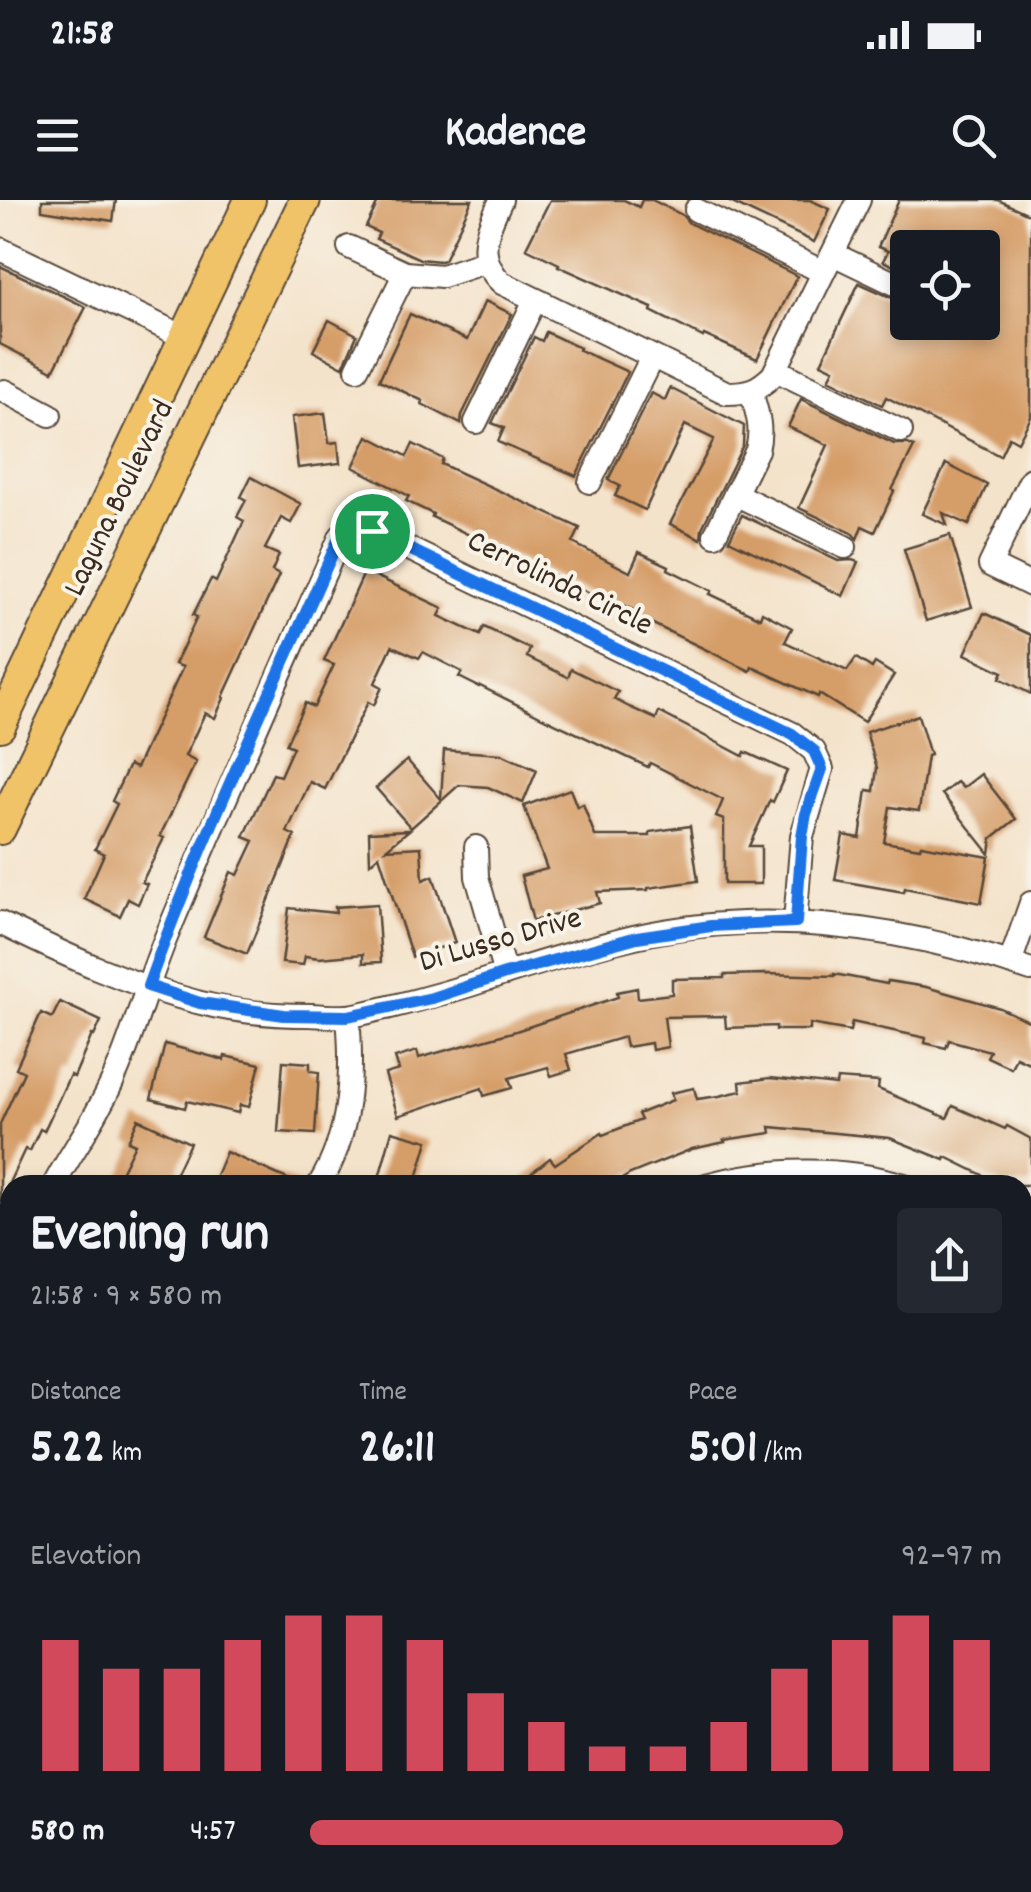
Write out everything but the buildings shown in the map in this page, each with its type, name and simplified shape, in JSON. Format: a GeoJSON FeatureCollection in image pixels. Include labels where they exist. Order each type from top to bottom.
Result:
{"type":"FeatureCollection","features":[{"type":"Feature","properties":{"kind":"main road","name":"Laguna Boulevard"},"geometry":{"type":"LineString","coordinates":[[0,726],[250,200]]}},
{"type":"Feature","properties":{"kind":"main road","name":"Laguna Boulevard"},"geometry":{"type":"LineString","coordinates":[[0,829],[305,200]]}},
{"type":"Feature","properties":{"kind":"street"},"geometry":{"type":"LineString","coordinates":[[501,200],[487,228],[486,262],[502,283],[728,393],[750,392],[763,385],[776,370],[859,200]]}},
{"type":"Feature","properties":{"kind":"street"},"geometry":{"type":"LineString","coordinates":[[696,210],[890,284]]}},
{"type":"Feature","properties":{"kind":"street"},"geometry":{"type":"LineString","coordinates":[[349,246],[405,273],[442,276],[486,262]]}},
{"type":"Feature","properties":{"kind":"street"},"geometry":{"type":"LineString","coordinates":[[0,249],[184,337]]}},
{"type":"Feature","properties":{"kind":"street"},"geometry":{"type":"LineString","coordinates":[[358,370],[405,273]]}},
{"type":"Feature","properties":{"kind":"street"},"geometry":{"type":"LineString","coordinates":[[476,422],[535,300]]}},
{"type":"Feature","properties":{"kind":"street"},"geometry":{"type":"LineString","coordinates":[[590,482],[652,357]]}},
{"type":"Feature","properties":{"kind":"street"},"geometry":{"type":"LineString","coordinates":[[776,370],[901,431]]}},
{"type":"Feature","properties":{"kind":"street"},"geometry":{"type":"LineString","coordinates":[[4,390],[50,415]]}},
{"type":"Feature","properties":{"kind":"street"},"geometry":{"type":"LineString","coordinates":[[716,535],[761,436],[750,392]]}},
{"type":"Feature","properties":{"kind":"street"},"geometry":{"type":"LineString","coordinates":[[1031,480],[990,566],[1031,586]]}},
{"type":"Feature","properties":{"kind":"street"},"geometry":{"type":"LineString","coordinates":[[736,494],[845,547]]}},
{"type":"Feature","properties":{"kind":"street","name":"Cerrolinda Circle"},"geometry":{"type":"LineString","coordinates":[[148,986],[218,812],[340,536],[352,526],[372,531],[775,725],[814,751],[822,769],[802,836],[796,922]]}},
{"type":"Feature","properties":{"kind":"street"},"geometry":{"type":"LineString","coordinates":[[476,847],[477,877],[505,974]]}},
{"type":"Feature","properties":{"kind":"street"},"geometry":{"type":"LineString","coordinates":[[1020,966],[1031,903]]}},
{"type":"Feature","properties":{"kind":"street","name":"Di Lusso Drive"},"geometry":{"type":"LineString","coordinates":[[0,923],[78,960],[200,1003],[284,1015],[348,1016],[432,998],[637,937],[711,926],[832,924],[906,937],[1020,966]]}},
{"type":"Feature","properties":{"kind":"street"},"geometry":{"type":"LineString","coordinates":[[59,1175],[100,1108],[148,986]]}},
{"type":"Feature","properties":{"kind":"street"},"geometry":{"type":"LineString","coordinates":[[324,1175],[334,1157],[348,1109],[348,1016]]}},
{"type":"Feature","properties":{"kind":"street"},"geometry":{"type":"LineString","coordinates":[[761,1175],[852,1175]]}},
{"type":"Feature","properties":{"kind":"route"},"geometry":{"type":"LineString","coordinates":[[352,526],[372,531],[792,734],[814,751],[822,769],[802,836],[796,922],[711,926],[637,937],[432,998],[348,1016],[284,1015],[200,1003],[148,986],[218,812],[340,536],[352,526]]}}]}
